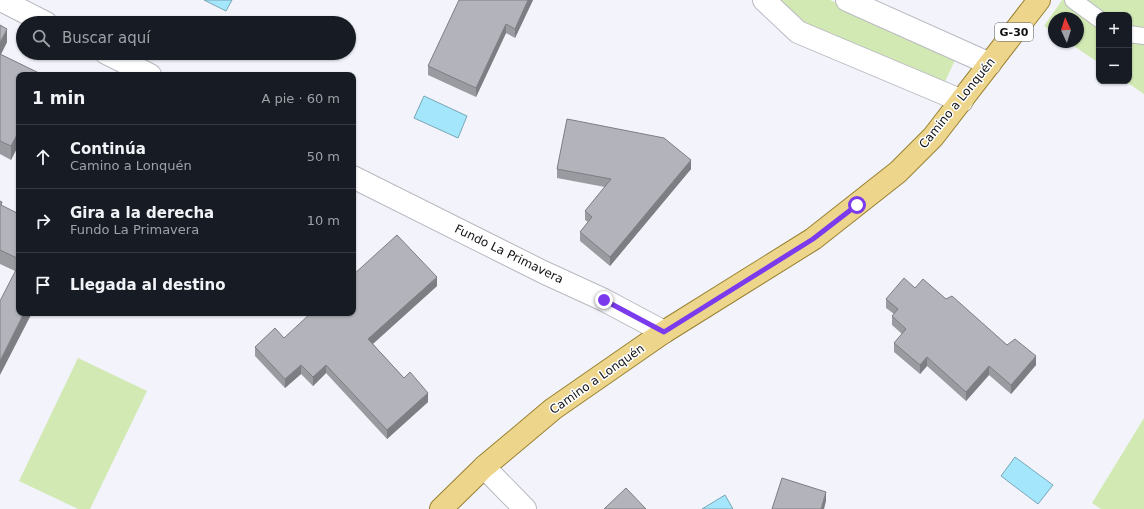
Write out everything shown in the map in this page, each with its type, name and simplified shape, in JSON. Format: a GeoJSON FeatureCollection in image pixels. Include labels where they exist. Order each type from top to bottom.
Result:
{"type":"FeatureCollection","features":[{"type":"Feature","properties":{"kind":"main road","name":"Camino a Lonquén"},"geometry":{"type":"LineString","coordinates":[[441,509],[484,467],[553,409],[664,332],[813,239],[898,172],[933,137],[1038,0]]}},
{"type":"Feature","properties":{"kind":"street"},"geometry":{"type":"LineString","coordinates":[[0,0],[32,16]]}},
{"type":"Feature","properties":{"kind":"street"},"geometry":{"type":"LineString","coordinates":[[764,0],[798,32],[962,101]]}},
{"type":"Feature","properties":{"kind":"street"},"geometry":{"type":"LineString","coordinates":[[848,0],[990,64]]}},
{"type":"Feature","properties":{"kind":"street"},"geometry":{"type":"LineString","coordinates":[[120,60],[144,72]]}},
{"type":"Feature","properties":{"kind":"street","name":"Fundo La Primavera"},"geometry":{"type":"LineString","coordinates":[[356,178],[543,272],[604,300],[664,332]]}},
{"type":"Feature","properties":{"kind":"street"},"geometry":{"type":"LineString","coordinates":[[484,467],[525,509]]}},
{"type":"Feature","properties":{"kind":"lane"},"geometry":{"type":"LineString","coordinates":[[1073,0],[1096,17]]}},
{"type":"Feature","properties":{"kind":"lane"},"geometry":{"type":"LineString","coordinates":[[1132,34],[1144,36]]}},
{"type":"Feature","properties":{"kind":"green space"},"geometry":{"type":"Polygon","coordinates":[[[778,0],[830,0],[956,58],[943,86],[803,22],[778,0]]]}},
{"type":"Feature","properties":{"kind":"green space"},"geometry":{"type":"Polygon","coordinates":[[[1062,0],[1144,0],[1144,94],[1129,84],[1132,84],[1132,12],[1096,12],[1096,61],[1077,48],[1084,48],[1084,12],[1054,12],[1062,0]]]}},
{"type":"Feature","properties":{"kind":"green space"},"geometry":{"type":"Polygon","coordinates":[[[1048,20],[1048,29],[1044,26],[1048,20]]]}},
{"type":"Feature","properties":{"kind":"green space"},"geometry":{"type":"Polygon","coordinates":[[[78,358],[147,391],[90,509],[78,509],[19,481],[78,358]]]}},
{"type":"Feature","properties":{"kind":"green space"},"geometry":{"type":"Polygon","coordinates":[[[1144,418],[1144,509],[1101,509],[1092,503],[1144,418]]]}},
{"type":"Feature","properties":{"kind":"water"},"geometry":{"type":"Polygon","coordinates":[[[204,0],[232,0],[226,11],[204,0]]]}},
{"type":"Feature","properties":{"kind":"water"},"geometry":{"type":"Polygon","coordinates":[[[424,96],[467,116],[458,138],[414,118],[424,96]]]}},
{"type":"Feature","properties":{"kind":"water"},"geometry":{"type":"Polygon","coordinates":[[[1015,457],[1053,485],[1038,504],[1001,476],[1015,457]]]}},
{"type":"Feature","properties":{"kind":"water"},"geometry":{"type":"Polygon","coordinates":[[[725,495],[733,509],[702,509],[725,495]]]}},
{"type":"Feature","properties":{"kind":"building"},"geometry":{"type":"Polygon","coordinates":[[[459,0],[528,0],[515,29],[506,24],[476,88],[428,66],[459,0]]]}},
{"type":"Feature","properties":{"kind":"building"},"geometry":{"type":"Polygon","coordinates":[[[0,25],[7,29],[0,43],[0,25]]]}},
{"type":"Feature","properties":{"kind":"building"},"geometry":{"type":"Polygon","coordinates":[[[0,54],[37,72],[16,72],[16,137],[11,146],[0,141],[0,54]]]}},
{"type":"Feature","properties":{"kind":"building"},"geometry":{"type":"Polygon","coordinates":[[[567,119],[664,138],[691,160],[610,257],[580,232],[592,217],[585,211],[611,179],[557,169],[567,119]]]}},
{"type":"Feature","properties":{"kind":"building"},"geometry":{"type":"Polygon","coordinates":[[[0,201],[2,202],[1,205],[16,212],[16,258],[0,250],[0,201]]]}},
{"type":"Feature","properties":{"kind":"building"},"geometry":{"type":"Polygon","coordinates":[[[397,235],[437,277],[368,339],[404,378],[410,372],[428,393],[387,430],[326,365],[313,377],[301,365],[285,379],[255,347],[275,328],[284,338],[308,316],[356,316],[356,272],[397,235]]]}},
{"type":"Feature","properties":{"kind":"building"},"geometry":{"type":"Polygon","coordinates":[[[16,270],[16,316],[22,316],[0,361],[0,301],[16,270]]]}},
{"type":"Feature","properties":{"kind":"building"},"geometry":{"type":"Polygon","coordinates":[[[904,278],[915,288],[923,279],[946,299],[952,296],[1007,345],[1015,339],[1036,356],[1011,385],[989,366],[966,392],[927,357],[920,365],[894,343],[906,329],[892,316],[898,309],[886,299],[904,278]]]}},
{"type":"Feature","properties":{"kind":"building"},"geometry":{"type":"Polygon","coordinates":[[[782,478],[826,492],[821,509],[772,509],[782,478]]]}},
{"type":"Feature","properties":{"kind":"building"},"geometry":{"type":"Polygon","coordinates":[[[626,488],[646,509],[604,509],[626,488]]]}},
{"type":"Feature","properties":{"kind":"route"},"geometry":{"type":"LineString","coordinates":[[604,300],[664,332],[813,239],[857,205]]}}]}
